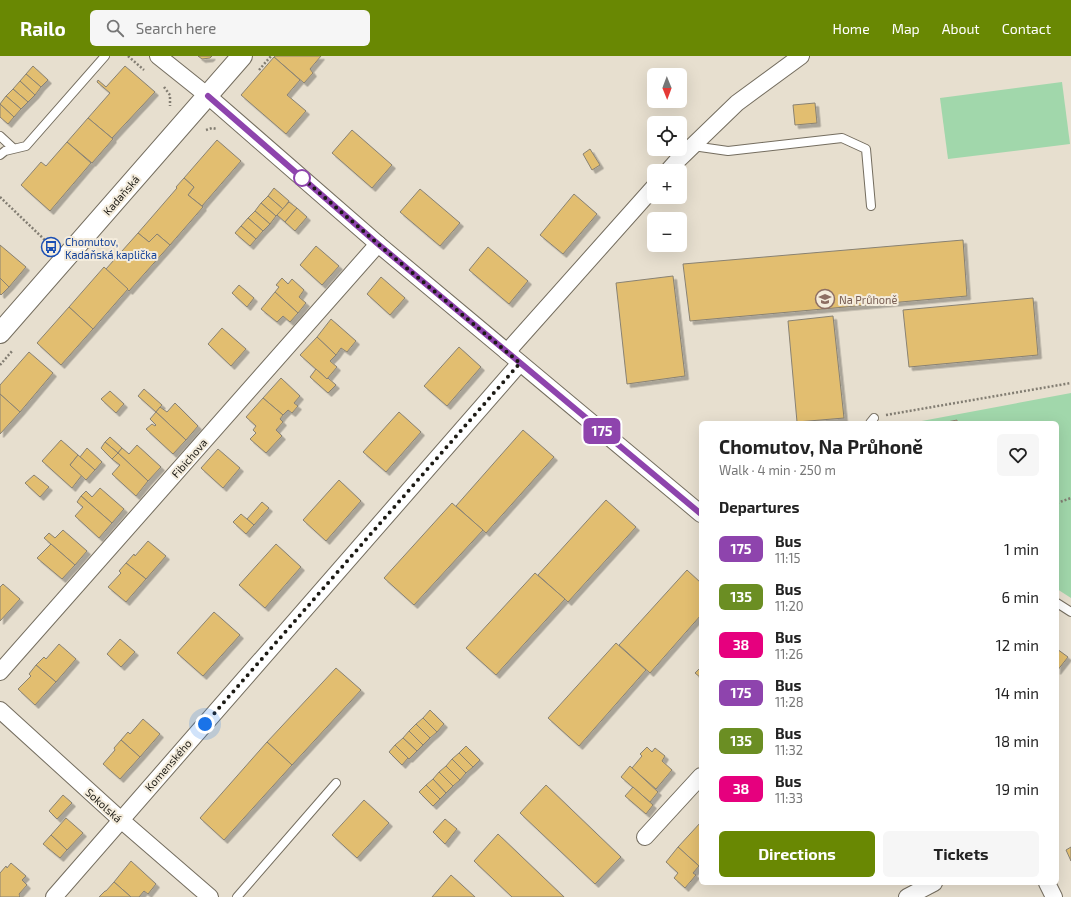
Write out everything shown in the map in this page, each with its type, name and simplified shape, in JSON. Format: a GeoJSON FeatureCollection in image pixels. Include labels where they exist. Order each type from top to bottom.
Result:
{"type":"FeatureCollection","features":[{"type":"Feature","properties":{"kind":"street"},"geometry":{"type":"LineString","coordinates":[[158,56],[208,96],[378,244],[699,512]]}},
{"type":"Feature","properties":{"kind":"street","name":"Kadaňská"},"geometry":{"type":"LineString","coordinates":[[0,333],[242,56]]}},
{"type":"Feature","properties":{"kind":"street"},"geometry":{"type":"LineString","coordinates":[[675,164],[737,103],[801,56]]}},
{"type":"Feature","properties":{"kind":"street"},"geometry":{"type":"LineString","coordinates":[[507,352],[647,195]]}},
{"type":"Feature","properties":{"kind":"street","name":"Fibichova"},"geometry":{"type":"LineString","coordinates":[[0,672],[378,244]]}},
{"type":"Feature","properties":{"kind":"street","name":"Komenského"},"geometry":{"type":"LineString","coordinates":[[54,897],[520,363]]}},
{"type":"Feature","properties":{"kind":"street","name":"Sokolská"},"geometry":{"type":"LineString","coordinates":[[0,710],[121,820],[210,897]]}},
{"type":"Feature","properties":{"kind":"street"},"geometry":{"type":"LineString","coordinates":[[645,837],[699,778]]}},
{"type":"Feature","properties":{"kind":"street"},"geometry":{"type":"LineString","coordinates":[[907,897],[930,885]]}},
{"type":"Feature","properties":{"kind":"street"},"geometry":{"type":"LineString","coordinates":[[1048,885],[1054,897]]}},
{"type":"Feature","properties":{"kind":"lane"},"geometry":{"type":"LineString","coordinates":[[0,155],[13,148],[26,146],[105,56]]}},
{"type":"Feature","properties":{"kind":"lane"},"geometry":{"type":"LineString","coordinates":[[0,136],[13,148]]}},
{"type":"Feature","properties":{"kind":"lane"},"geometry":{"type":"LineString","coordinates":[[693,146],[728,151],[842,138],[866,149],[871,206]]}},
{"type":"Feature","properties":{"kind":"lane"},"geometry":{"type":"LineString","coordinates":[[1059,604],[1071,612]]}},
{"type":"Feature","properties":{"kind":"lane"},"geometry":{"type":"LineString","coordinates":[[237,897],[336,783]]}},
{"type":"Feature","properties":{"kind":"path"},"geometry":{"type":"LineString","coordinates":[[128,56],[150,74]]}},
{"type":"Feature","properties":{"kind":"path"},"geometry":{"type":"LineString","coordinates":[[258,71],[271,56]]}},
{"type":"Feature","properties":{"kind":"path"},"geometry":{"type":"LineString","coordinates":[[161,84],[166,88],[170,95],[170,106],[167,111]]}},
{"type":"Feature","properties":{"kind":"path"},"geometry":{"type":"LineString","coordinates":[[204,130],[212,128],[219,130]]}},
{"type":"Feature","properties":{"kind":"path"},"geometry":{"type":"LineString","coordinates":[[0,197],[49,244],[44,249]]}},
{"type":"Feature","properties":{"kind":"path"},"geometry":{"type":"LineString","coordinates":[[0,365],[15,347]]}},
{"type":"Feature","properties":{"kind":"path"},"geometry":{"type":"LineString","coordinates":[[872,420],[1071,383]]}},
{"type":"Feature","properties":{"kind":"path"},"geometry":{"type":"LineString","coordinates":[[1059,501],[1071,498]]}},
{"type":"Feature","properties":{"kind":"green space"},"geometry":{"type":"Polygon","coordinates":[[[1062,82],[1070,144],[948,159],[940,98],[1062,82]]]}},
{"type":"Feature","properties":{"kind":"green space"},"geometry":{"type":"Polygon","coordinates":[[[1071,393],[1071,598],[1059,590],[1059,421],[922,421],[1071,393]]]}},
{"type":"Feature","properties":{"kind":"building"},"geometry":{"type":"Polygon","coordinates":[[[198,56],[212,56],[210,58],[202,59],[198,56]]]}},
{"type":"Feature","properties":{"kind":"building"},"geometry":{"type":"Polygon","coordinates":[[[321,56],[310,69],[313,73],[304,83],[274,57],[321,56]]]}},
{"type":"Feature","properties":{"kind":"building"},"geometry":{"type":"Polygon","coordinates":[[[274,57],[300,80],[287,95],[306,111],[286,134],[241,95],[274,57]]]}},
{"type":"Feature","properties":{"kind":"building"},"geometry":{"type":"Polygon","coordinates":[[[33,66],[48,80],[41,87],[26,74],[33,66]]]}},
{"type":"Feature","properties":{"kind":"building"},"geometry":{"type":"Polygon","coordinates":[[[125,66],[155,92],[112,138],[88,118],[110,93],[97,82],[98,80],[106,87],[125,66]]]}},
{"type":"Feature","properties":{"kind":"building"},"geometry":{"type":"Polygon","coordinates":[[[26,74],[41,87],[35,95],[20,81],[26,74]]]}},
{"type":"Feature","properties":{"kind":"building"},"geometry":{"type":"Polygon","coordinates":[[[20,81],[35,95],[28,102],[13,89],[20,81]]]}},
{"type":"Feature","properties":{"kind":"building"},"geometry":{"type":"Polygon","coordinates":[[[13,89],[28,102],[21,109],[6,96],[13,89]]]}},
{"type":"Feature","properties":{"kind":"building"},"geometry":{"type":"Polygon","coordinates":[[[6,96],[21,109],[14,117],[0,104],[6,96]]]}},
{"type":"Feature","properties":{"kind":"building"},"geometry":{"type":"Polygon","coordinates":[[[815,103],[817,123],[795,125],[793,105],[815,103]]]}},
{"type":"Feature","properties":{"kind":"building"},"geometry":{"type":"Polygon","coordinates":[[[0,104],[14,117],[8,124],[0,117],[0,104]]]}},
{"type":"Feature","properties":{"kind":"building"},"geometry":{"type":"Polygon","coordinates":[[[88,118],[113,139],[92,163],[67,142],[88,118]]]}},
{"type":"Feature","properties":{"kind":"building"},"geometry":{"type":"Polygon","coordinates":[[[352,130],[392,165],[372,188],[332,153],[352,130]]]}},
{"type":"Feature","properties":{"kind":"building"},"geometry":{"type":"Polygon","coordinates":[[[217,140],[241,161],[202,206],[188,195],[194,187],[184,178],[217,140]]]}},
{"type":"Feature","properties":{"kind":"building"},"geometry":{"type":"Polygon","coordinates":[[[67,142],[91,163],[50,211],[21,185],[41,162],[46,166],[67,142]]]}},
{"type":"Feature","properties":{"kind":"building"},"geometry":{"type":"Polygon","coordinates":[[[590,149],[600,165],[592,170],[583,154],[590,149]]]}},
{"type":"Feature","properties":{"kind":"building"},"geometry":{"type":"Polygon","coordinates":[[[184,178],[194,187],[188,195],[203,207],[170,245],[157,234],[149,242],[138,233],[184,178]]]}},
{"type":"Feature","properties":{"kind":"building"},"geometry":{"type":"Polygon","coordinates":[[[274,188],[289,201],[283,209],[268,196],[274,188]]]}},
{"type":"Feature","properties":{"kind":"building"},"geometry":{"type":"Polygon","coordinates":[[[420,189],[460,223],[440,246],[400,212],[420,189]]]}},
{"type":"Feature","properties":{"kind":"building"},"geometry":{"type":"Polygon","coordinates":[[[574,194],[597,214],[563,254],[540,235],[574,194]]]}},
{"type":"Feature","properties":{"kind":"building"},"geometry":{"type":"Polygon","coordinates":[[[268,196],[283,209],[276,216],[261,203],[268,196]]]}},
{"type":"Feature","properties":{"kind":"building"},"geometry":{"type":"Polygon","coordinates":[[[289,202],[297,208],[285,222],[277,215],[289,202]]]}},
{"type":"Feature","properties":{"kind":"building"},"geometry":{"type":"Polygon","coordinates":[[[261,203],[276,216],[270,224],[255,211],[261,203]]]}},
{"type":"Feature","properties":{"kind":"building"},"geometry":{"type":"Polygon","coordinates":[[[297,208],[307,217],[295,231],[285,222],[297,208]]]}},
{"type":"Feature","properties":{"kind":"building"},"geometry":{"type":"Polygon","coordinates":[[[255,211],[270,224],[263,231],[248,218],[255,211]]]}},
{"type":"Feature","properties":{"kind":"building"},"geometry":{"type":"Polygon","coordinates":[[[248,218],[263,231],[256,239],[241,226],[248,218]]]}},
{"type":"Feature","properties":{"kind":"building"},"geometry":{"type":"Polygon","coordinates":[[[241,226],[256,239],[250,246],[235,233],[241,226]]]}},
{"type":"Feature","properties":{"kind":"building"},"geometry":{"type":"Polygon","coordinates":[[[138,233],[149,242],[157,234],[170,245],[129,291],[106,269],[138,233]]]}},
{"type":"Feature","properties":{"kind":"building"},"geometry":{"type":"Polygon","coordinates":[[[963,240],[967,296],[690,321],[683,264],[963,240]]]}},
{"type":"Feature","properties":{"kind":"building"},"geometry":{"type":"Polygon","coordinates":[[[0,245],[26,267],[9,287],[0,278],[0,245]]]}},
{"type":"Feature","properties":{"kind":"building"},"geometry":{"type":"Polygon","coordinates":[[[316,246],[339,266],[322,285],[300,265],[316,246]]]}},
{"type":"Feature","properties":{"kind":"building"},"geometry":{"type":"Polygon","coordinates":[[[488,247],[528,281],[509,304],[469,270],[488,247]]]}},
{"type":"Feature","properties":{"kind":"building"},"geometry":{"type":"Polygon","coordinates":[[[104,267],[128,289],[93,329],[69,307],[104,267]]]}},
{"type":"Feature","properties":{"kind":"building"},"geometry":{"type":"Polygon","coordinates":[[[673,276],[685,376],[627,384],[616,283],[673,276]]]}},
{"type":"Feature","properties":{"kind":"building"},"geometry":{"type":"Polygon","coordinates":[[[381,277],[405,298],[390,315],[367,294],[381,277]]]}},
{"type":"Feature","properties":{"kind":"building"},"geometry":{"type":"Polygon","coordinates":[[[0,278],[9,287],[1,295],[0,294],[0,278]]]}},
{"type":"Feature","properties":{"kind":"building"},"geometry":{"type":"Polygon","coordinates":[[[282,278],[288,284],[292,279],[304,290],[299,297],[306,303],[298,313],[275,292],[279,287],[276,285],[282,278]]]}},
{"type":"Feature","properties":{"kind":"building"},"geometry":{"type":"Polygon","coordinates":[[[239,285],[254,298],[247,307],[232,293],[239,285]]]}},
{"type":"Feature","properties":{"kind":"building"},"geometry":{"type":"Polygon","coordinates":[[[275,292],[298,313],[290,322],[283,316],[277,322],[261,309],[275,292]]]}},
{"type":"Feature","properties":{"kind":"building"},"geometry":{"type":"Polygon","coordinates":[[[1033,298],[1038,355],[909,367],[903,310],[1033,298]]]}},
{"type":"Feature","properties":{"kind":"building"},"geometry":{"type":"Polygon","coordinates":[[[69,307],[93,329],[61,365],[37,343],[69,307]]]}},
{"type":"Feature","properties":{"kind":"building"},"geometry":{"type":"Polygon","coordinates":[[[833,316],[844,418],[797,421],[788,321],[833,316]]]}},
{"type":"Feature","properties":{"kind":"building"},"geometry":{"type":"Polygon","coordinates":[[[331,319],[356,341],[347,352],[341,348],[336,355],[317,337],[331,319]]]}},
{"type":"Feature","properties":{"kind":"building"},"geometry":{"type":"Polygon","coordinates":[[[222,328],[246,349],[231,366],[208,344],[222,328]]]}},
{"type":"Feature","properties":{"kind":"building"},"geometry":{"type":"Polygon","coordinates":[[[317,337],[336,355],[330,361],[337,367],[327,379],[300,355],[317,337]]]}},
{"type":"Feature","properties":{"kind":"building"},"geometry":{"type":"Polygon","coordinates":[[[459,347],[481,367],[447,406],[424,386],[459,347]]]}},
{"type":"Feature","properties":{"kind":"building"},"geometry":{"type":"Polygon","coordinates":[[[29,352],[53,373],[20,412],[0,394],[0,385],[29,352]]]}},
{"type":"Feature","properties":{"kind":"building"},"geometry":{"type":"Polygon","coordinates":[[[316,369],[336,385],[328,393],[310,377],[316,369]]]}},
{"type":"Feature","properties":{"kind":"building"},"geometry":{"type":"Polygon","coordinates":[[[281,378],[300,396],[294,403],[298,406],[292,413],[288,410],[283,415],[263,398],[281,378]]]}},
{"type":"Feature","properties":{"kind":"building"},"geometry":{"type":"Polygon","coordinates":[[[144,389],[162,405],[156,412],[138,396],[144,389]]]}},
{"type":"Feature","properties":{"kind":"building"},"geometry":{"type":"Polygon","coordinates":[[[110,391],[124,404],[116,413],[101,399],[110,391]]]}},
{"type":"Feature","properties":{"kind":"building"},"geometry":{"type":"Polygon","coordinates":[[[0,394],[20,412],[0,434],[0,394]]]}},
{"type":"Feature","properties":{"kind":"building"},"geometry":{"type":"Polygon","coordinates":[[[263,398],[283,415],[280,419],[283,422],[276,430],[282,436],[266,453],[250,439],[256,433],[253,430],[256,426],[246,417],[263,398]]]}},
{"type":"Feature","properties":{"kind":"building"},"geometry":{"type":"Polygon","coordinates":[[[175,403],[198,426],[186,440],[156,412],[160,407],[167,412],[175,403]]]}},
{"type":"Feature","properties":{"kind":"building"},"geometry":{"type":"Polygon","coordinates":[[[156,412],[186,440],[173,454],[146,429],[152,424],[155,426],[156,425],[150,419],[156,412]]]}},
{"type":"Feature","properties":{"kind":"building"},"geometry":{"type":"Polygon","coordinates":[[[399,412],[421,432],[386,472],[363,452],[399,412]]]}},
{"type":"Feature","properties":{"kind":"building"},"geometry":{"type":"Polygon","coordinates":[[[523,430],[554,457],[486,533],[456,506],[523,430]]]}},
{"type":"Feature","properties":{"kind":"building"},"geometry":{"type":"Polygon","coordinates":[[[110,437],[122,448],[118,453],[105,442],[110,437]]]}},
{"type":"Feature","properties":{"kind":"building"},"geometry":{"type":"Polygon","coordinates":[[[61,440],[78,455],[70,465],[82,475],[72,488],[42,461],[61,440]]]}},
{"type":"Feature","properties":{"kind":"building"},"geometry":{"type":"Polygon","coordinates":[[[105,442],[118,453],[112,459],[101,448],[105,442]]]}},
{"type":"Feature","properties":{"kind":"building"},"geometry":{"type":"Polygon","coordinates":[[[137,445],[161,467],[148,481],[118,453],[122,448],[129,454],[137,445]]]}},
{"type":"Feature","properties":{"kind":"building"},"geometry":{"type":"Polygon","coordinates":[[[87,448],[102,462],[95,470],[80,457],[87,448]]]}},
{"type":"Feature","properties":{"kind":"building"},"geometry":{"type":"Polygon","coordinates":[[[218,449],[240,468],[223,488],[201,468],[218,449]]]}},
{"type":"Feature","properties":{"kind":"building"},"geometry":{"type":"Polygon","coordinates":[[[118,453],[148,481],[136,496],[112,474],[120,465],[112,459],[118,453]]]}},
{"type":"Feature","properties":{"kind":"building"},"geometry":{"type":"Polygon","coordinates":[[[78,455],[95,470],[86,480],[70,465],[78,455]]]}},
{"type":"Feature","properties":{"kind":"building"},"geometry":{"type":"Polygon","coordinates":[[[34,475],[49,487],[40,497],[25,483],[34,475]]]}},
{"type":"Feature","properties":{"kind":"building"},"geometry":{"type":"Polygon","coordinates":[[[339,480],[361,501],[326,541],[303,520],[339,480]]]}},
{"type":"Feature","properties":{"kind":"building"},"geometry":{"type":"Polygon","coordinates":[[[100,488],[124,509],[112,523],[81,496],[86,491],[92,497],[100,488]]]}},
{"type":"Feature","properties":{"kind":"building"},"geometry":{"type":"Polygon","coordinates":[[[81,496],[112,523],[99,538],[75,516],[83,507],[77,502],[81,496]]]}},
{"type":"Feature","properties":{"kind":"building"},"geometry":{"type":"Polygon","coordinates":[[[606,500],[636,527],[568,602],[538,575],[606,500]]]}},
{"type":"Feature","properties":{"kind":"building"},"geometry":{"type":"Polygon","coordinates":[[[262,502],[269,508],[254,525],[247,519],[262,502]]]}},
{"type":"Feature","properties":{"kind":"building"},"geometry":{"type":"Polygon","coordinates":[[[452,503],[483,530],[414,605],[384,578],[452,503]]]}},
{"type":"Feature","properties":{"kind":"building"},"geometry":{"type":"Polygon","coordinates":[[[241,514],[254,525],[246,534],[233,522],[241,514]]]}},
{"type":"Feature","properties":{"kind":"building"},"geometry":{"type":"Polygon","coordinates":[[[63,530],[87,551],[75,565],[44,538],[49,533],[55,538],[63,530]]]}},
{"type":"Feature","properties":{"kind":"building"},"geometry":{"type":"Polygon","coordinates":[[[148,541],[166,556],[146,579],[126,563],[134,554],[135,556],[148,541]]]}},
{"type":"Feature","properties":{"kind":"building"},"geometry":{"type":"Polygon","coordinates":[[[51,544],[75,565],[62,579],[37,558],[51,544]]]}},
{"type":"Feature","properties":{"kind":"building"},"geometry":{"type":"Polygon","coordinates":[[[276,544],[301,567],[265,608],[239,585],[276,544]]]}},
{"type":"Feature","properties":{"kind":"building"},"geometry":{"type":"Polygon","coordinates":[[[126,563],[146,579],[126,602],[108,587],[121,573],[119,571],[126,563]]]}},
{"type":"Feature","properties":{"kind":"building"},"geometry":{"type":"Polygon","coordinates":[[[687,570],[699,581],[699,617],[650,673],[619,645],[687,570]]]}},
{"type":"Feature","properties":{"kind":"building"},"geometry":{"type":"Polygon","coordinates":[[[535,573],[565,599],[496,675],[466,648],[535,573]]]}},
{"type":"Feature","properties":{"kind":"building"},"geometry":{"type":"Polygon","coordinates":[[[3,584],[20,599],[0,621],[0,587],[3,584]]]}},
{"type":"Feature","properties":{"kind":"building"},"geometry":{"type":"Polygon","coordinates":[[[214,612],[240,635],[203,676],[177,653],[214,612]]]}},
{"type":"Feature","properties":{"kind":"building"},"geometry":{"type":"Polygon","coordinates":[[[120,639],[135,652],[121,667],[107,654],[120,639]]]}},
{"type":"Feature","properties":{"kind":"building"},"geometry":{"type":"Polygon","coordinates":[[[616,643],[646,670],[579,746],[548,718],[616,643]]]}},
{"type":"Feature","properties":{"kind":"building"},"geometry":{"type":"Polygon","coordinates":[[[59,644],[76,659],[56,682],[36,665],[44,657],[46,659],[59,644]]]}},
{"type":"Feature","properties":{"kind":"building"},"geometry":{"type":"Polygon","coordinates":[[[1059,650],[1068,657],[1059,668],[1059,650]]]}},
{"type":"Feature","properties":{"kind":"building"},"geometry":{"type":"Polygon","coordinates":[[[36,665],[56,682],[35,705],[18,689],[31,676],[29,674],[36,665]]]}},
{"type":"Feature","properties":{"kind":"building"},"geometry":{"type":"Polygon","coordinates":[[[336,668],[361,690],[292,765],[267,742],[336,668]]]}},
{"type":"Feature","properties":{"kind":"building"},"geometry":{"type":"Polygon","coordinates":[[[699,669],[699,676],[695,673],[699,669]]]}},
{"type":"Feature","properties":{"kind":"building"},"geometry":{"type":"Polygon","coordinates":[[[430,710],[444,724],[437,732],[423,718],[430,710]]]}},
{"type":"Feature","properties":{"kind":"building"},"geometry":{"type":"Polygon","coordinates":[[[423,718],[437,732],[430,738],[416,724],[423,718]]]}},
{"type":"Feature","properties":{"kind":"building"},"geometry":{"type":"Polygon","coordinates":[[[143,719],[160,734],[140,757],[121,740],[128,732],[130,734],[143,719]]]}},
{"type":"Feature","properties":{"kind":"building"},"geometry":{"type":"Polygon","coordinates":[[[416,724],[430,738],[423,745],[409,731],[416,724]]]}},
{"type":"Feature","properties":{"kind":"building"},"geometry":{"type":"Polygon","coordinates":[[[409,731],[423,745],[417,751],[403,738],[409,731]]]}},
{"type":"Feature","properties":{"kind":"building"},"geometry":{"type":"Polygon","coordinates":[[[403,738],[417,751],[409,759],[395,745],[403,738]]]}},
{"type":"Feature","properties":{"kind":"building"},"geometry":{"type":"Polygon","coordinates":[[[121,740],[140,757],[120,779],[103,764],[121,740]]]}},
{"type":"Feature","properties":{"kind":"building"},"geometry":{"type":"Polygon","coordinates":[[[267,742],[292,765],[224,840],[200,818],[267,742]]]}},
{"type":"Feature","properties":{"kind":"building"},"geometry":{"type":"Polygon","coordinates":[[[395,745],[408,758],[402,765],[389,752],[395,745]]]}},
{"type":"Feature","properties":{"kind":"building"},"geometry":{"type":"Polygon","coordinates":[[[466,746],[480,760],[473,767],[459,753],[466,746]]]}},
{"type":"Feature","properties":{"kind":"building"},"geometry":{"type":"Polygon","coordinates":[[[647,747],[652,752],[655,748],[665,756],[662,761],[672,770],[656,789],[632,768],[642,756],[640,754],[647,747]]]}},
{"type":"Feature","properties":{"kind":"building"},"geometry":{"type":"Polygon","coordinates":[[[459,753],[473,767],[466,773],[452,759],[459,753]]]}},
{"type":"Feature","properties":{"kind":"building"},"geometry":{"type":"Polygon","coordinates":[[[452,759],[466,773],[460,780],[446,766],[452,759]]]}},
{"type":"Feature","properties":{"kind":"building"},"geometry":{"type":"Polygon","coordinates":[[[446,766],[460,780],[453,786],[439,772],[446,766]]]}},
{"type":"Feature","properties":{"kind":"building"},"geometry":{"type":"Polygon","coordinates":[[[630,766],[658,792],[650,802],[621,777],[630,766]]]}},
{"type":"Feature","properties":{"kind":"building"},"geometry":{"type":"Polygon","coordinates":[[[439,772],[453,786],[446,793],[433,779],[439,772]]]}},
{"type":"Feature","properties":{"kind":"building"},"geometry":{"type":"Polygon","coordinates":[[[433,779],[446,793],[440,799],[426,785],[433,779]]]}},
{"type":"Feature","properties":{"kind":"building"},"geometry":{"type":"Polygon","coordinates":[[[426,785],[440,799],[433,806],[419,792],[426,785]]]}},
{"type":"Feature","properties":{"kind":"building"},"geometry":{"type":"Polygon","coordinates":[[[546,785],[621,857],[595,884],[520,813],[546,785]]]}},
{"type":"Feature","properties":{"kind":"building"},"geometry":{"type":"Polygon","coordinates":[[[633,787],[653,805],[646,814],[625,796],[633,787]]]}},
{"type":"Feature","properties":{"kind":"building"},"geometry":{"type":"Polygon","coordinates":[[[63,795],[72,803],[57,819],[49,811],[63,795]]]}},
{"type":"Feature","properties":{"kind":"building"},"geometry":{"type":"Polygon","coordinates":[[[364,800],[389,823],[357,858],[332,835],[364,800]]]}},
{"type":"Feature","properties":{"kind":"building"},"geometry":{"type":"Polygon","coordinates":[[[66,818],[83,833],[67,850],[51,835],[66,818]]]}},
{"type":"Feature","properties":{"kind":"building"},"geometry":{"type":"Polygon","coordinates":[[[445,819],[457,829],[445,844],[433,832],[445,819]]]}},
{"type":"Feature","properties":{"kind":"building"},"geometry":{"type":"Polygon","coordinates":[[[699,824],[699,866],[678,847],[699,824]]]}},
{"type":"Feature","properties":{"kind":"building"},"geometry":{"type":"Polygon","coordinates":[[[498,834],[564,897],[512,897],[474,861],[498,834]]]}},
{"type":"Feature","properties":{"kind":"building"},"geometry":{"type":"Polygon","coordinates":[[[51,835],[67,850],[60,858],[43,844],[51,835]]]}},
{"type":"Feature","properties":{"kind":"building"},"geometry":{"type":"Polygon","coordinates":[[[678,847],[699,866],[693,873],[696,875],[685,888],[674,878],[678,873],[666,862],[678,847]]]}},
{"type":"Feature","properties":{"kind":"building"},"geometry":{"type":"Polygon","coordinates":[[[1071,847],[1071,861],[1066,850],[1071,847]]]}},
{"type":"Feature","properties":{"kind":"building"},"geometry":{"type":"Polygon","coordinates":[[[131,861],[156,884],[148,894],[144,891],[139,897],[131,897],[114,882],[131,861]]]}},
{"type":"Feature","properties":{"kind":"building"},"geometry":{"type":"Polygon","coordinates":[[[11,863],[26,876],[22,880],[27,885],[19,894],[19,897],[0,897],[0,873],[11,863]]]}},
{"type":"Feature","properties":{"kind":"building"},"geometry":{"type":"Polygon","coordinates":[[[451,875],[475,897],[432,897],[451,875]]]}},
{"type":"Feature","properties":{"kind":"building"},"geometry":{"type":"Polygon","coordinates":[[[114,882],[131,897],[99,897],[114,882]]]}},
{"type":"Feature","properties":{"kind":"bus line","name":"175"},"geometry":{"type":"LineString","coordinates":[[208,96],[378,244],[699,512]]}},
{"type":"Feature","properties":{"kind":"place","name":"Chomutov, Kadaňská kaplička"},"geometry":{"type":"Point","coordinates":[51,247]}},
{"type":"Feature","properties":{"kind":"place","name":"Na Průhoně"},"geometry":{"type":"Point","coordinates":[825,299]}},
{"type":"Feature","properties":{"kind":"route"},"geometry":{"type":"LineString","coordinates":[[205,724],[520,363],[378,244],[299,175],[302,178]]}}]}
